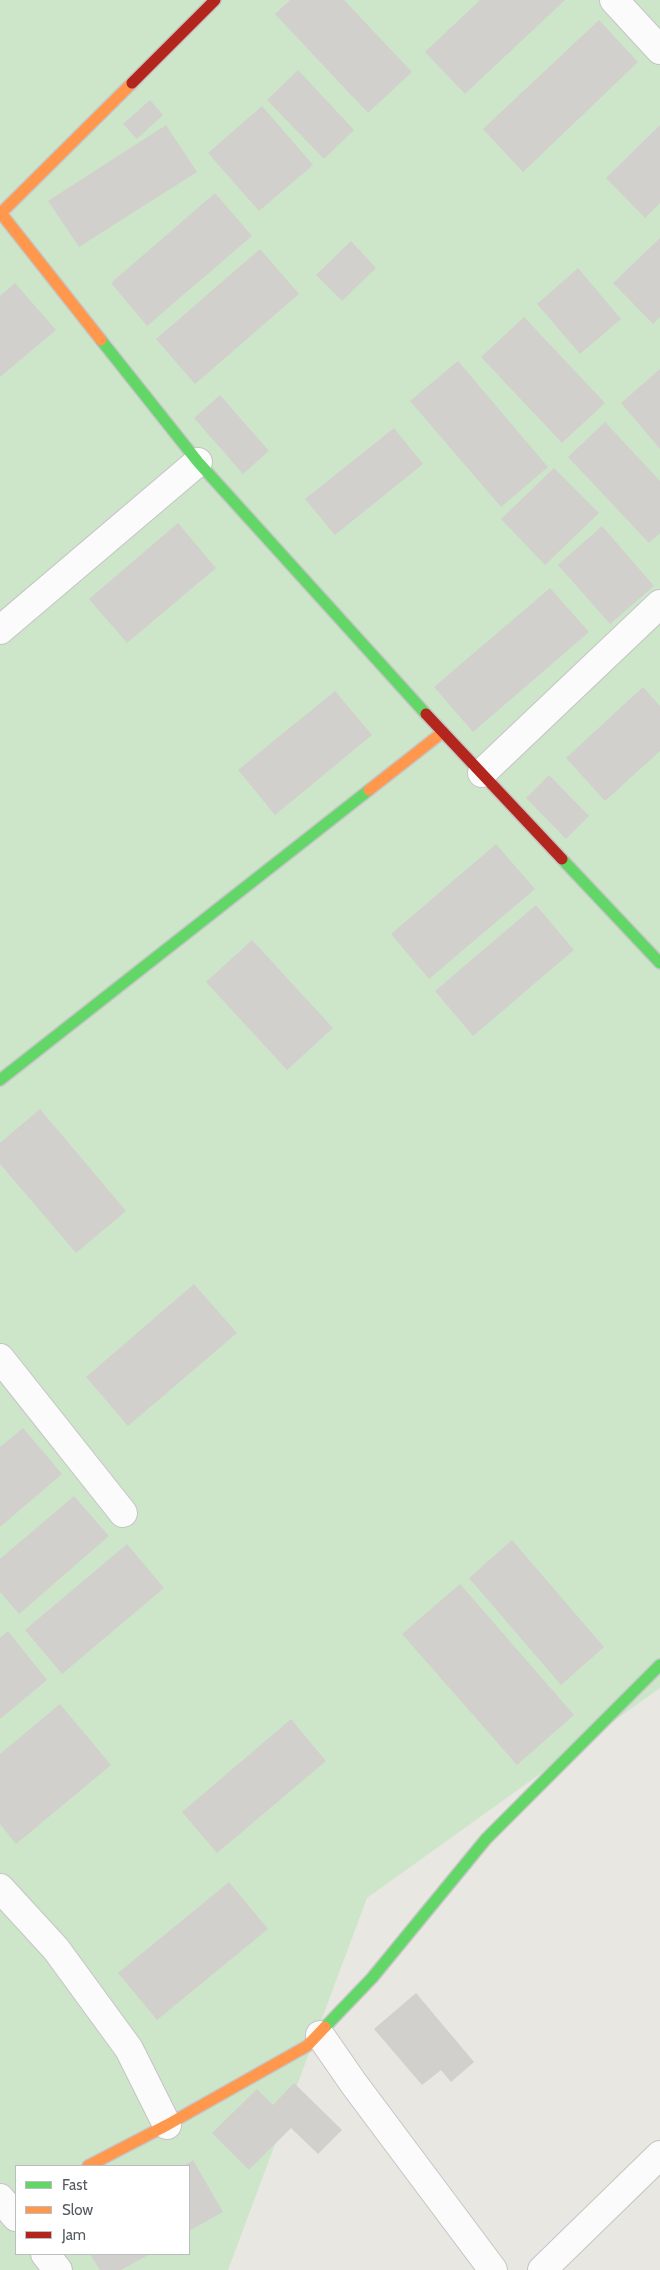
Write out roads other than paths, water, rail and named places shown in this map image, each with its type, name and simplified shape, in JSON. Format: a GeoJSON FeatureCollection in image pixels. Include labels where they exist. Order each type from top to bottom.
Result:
{"type":"FeatureCollection","features":[{"type":"Feature","properties":{"kind":"street"},"geometry":{"type":"LineString","coordinates":[[215,0],[0,212],[198,462],[443,732],[660,963]]}},
{"type":"Feature","properties":{"kind":"street"},"geometry":{"type":"LineString","coordinates":[[614,0],[660,50]]}},
{"type":"Feature","properties":{"kind":"street"},"geometry":{"type":"LineString","coordinates":[[0,630],[198,462]]}},
{"type":"Feature","properties":{"kind":"street"},"geometry":{"type":"LineString","coordinates":[[482,773],[660,604]]}},
{"type":"Feature","properties":{"kind":"street"},"geometry":{"type":"LineString","coordinates":[[0,1080],[443,732]]}},
{"type":"Feature","properties":{"kind":"street"},"geometry":{"type":"LineString","coordinates":[[0,1358],[123,1513]]}},
{"type":"Feature","properties":{"kind":"street"},"geometry":{"type":"LineString","coordinates":[[90,2165],[167,2125],[307,2046],[372,1978],[486,1839],[660,1665]]}},
{"type":"Feature","properties":{"kind":"street"},"geometry":{"type":"LineString","coordinates":[[0,1888],[56,1949],[129,2049],[167,2125]]}},
{"type":"Feature","properties":{"kind":"street"},"geometry":{"type":"LineString","coordinates":[[320,2034],[354,2084],[493,2270]]}},
{"type":"Feature","properties":{"kind":"street"},"geometry":{"type":"LineString","coordinates":[[542,2270],[660,2155]]}},
{"type":"Feature","properties":{"kind":"street"},"geometry":{"type":"LineString","coordinates":[[46,2255],[58,2270]]}}]}
